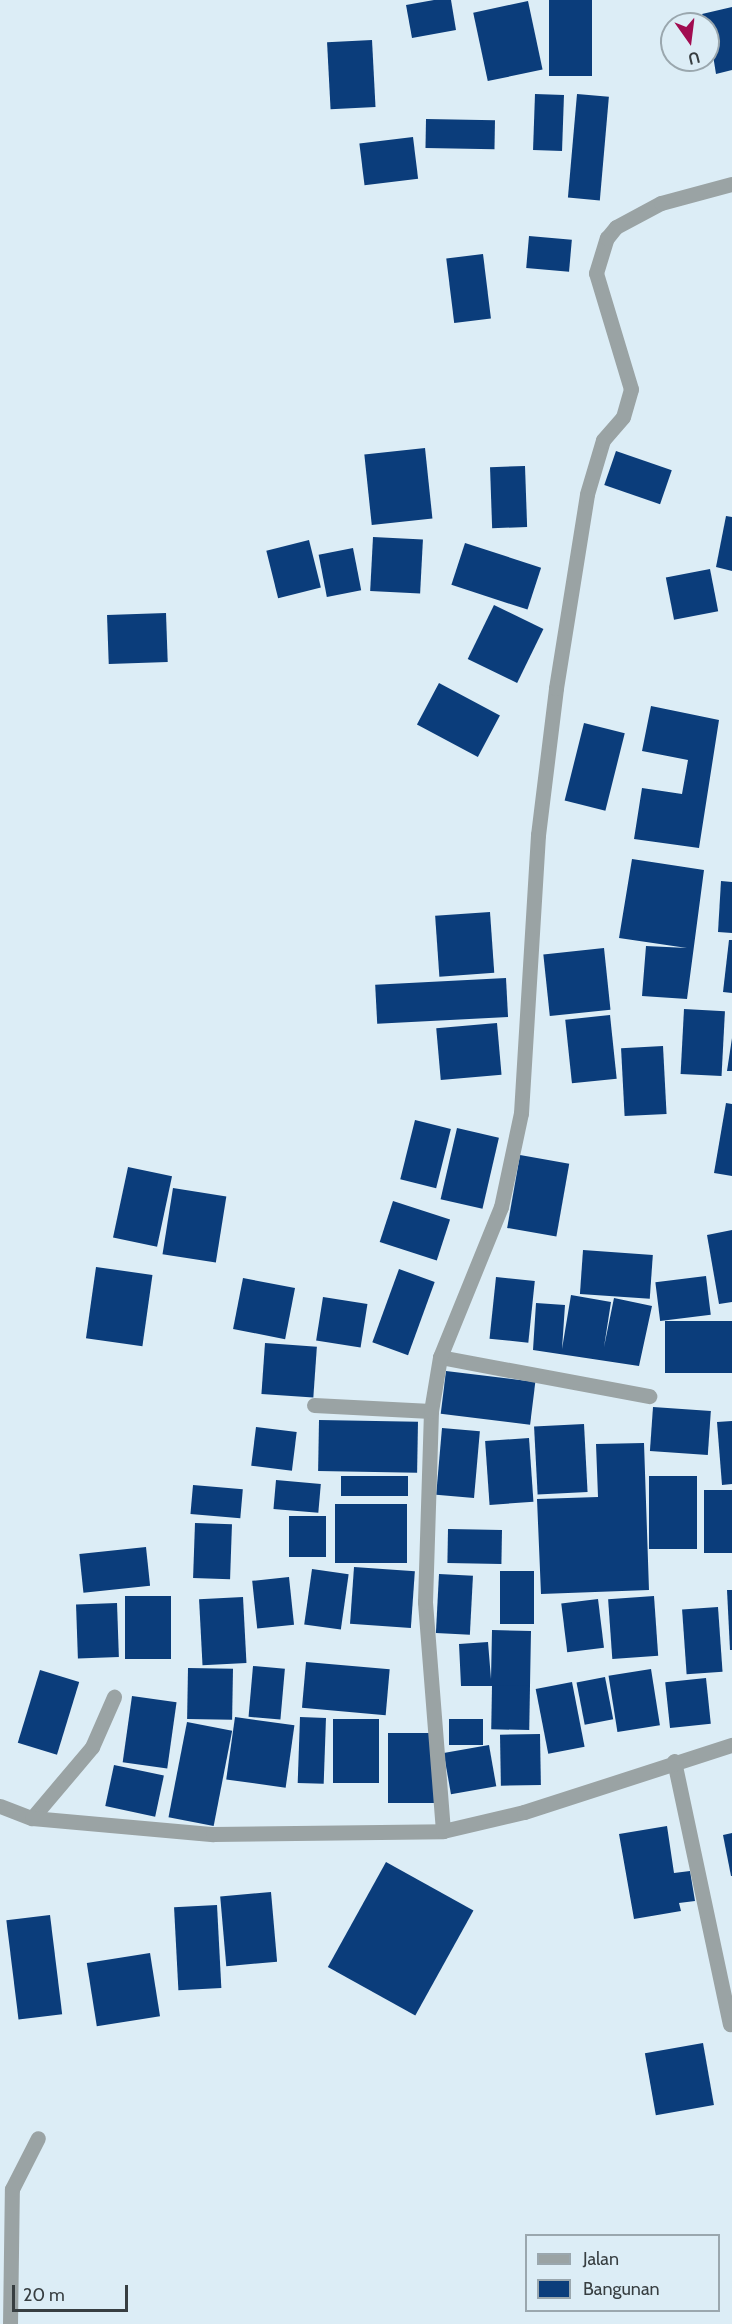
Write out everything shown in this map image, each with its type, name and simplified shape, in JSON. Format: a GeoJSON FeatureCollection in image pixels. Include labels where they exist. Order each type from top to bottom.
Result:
{"type":"FeatureCollection","features":[{"type":"Feature","properties":{"kind":"street"},"geometry":{"type":"LineString","coordinates":[[443,1831],[425,1602],[431,1411],[440,1357],[501,1207],[521,1113],[538,835],[556,688],[587,494],[603,440],[623,417],[630,389],[596,273],[607,238],[616,226],[662,203],[732,184]]}},
{"type":"Feature","properties":{"kind":"street"},"geometry":{"type":"LineString","coordinates":[[440,1357],[649,1396]]}},
{"type":"Feature","properties":{"kind":"street"},"geometry":{"type":"LineString","coordinates":[[314,1405],[431,1411]]}},
{"type":"Feature","properties":{"kind":"street"},"geometry":{"type":"LineString","coordinates":[[32,1818],[92,1747],[114,1697]]}},
{"type":"Feature","properties":{"kind":"street"},"geometry":{"type":"LineString","coordinates":[[0,1806],[32,1818],[213,1834],[443,1831],[524,1812],[674,1761],[732,1745]]}},
{"type":"Feature","properties":{"kind":"street"},"geometry":{"type":"LineString","coordinates":[[674,1761],[730,2024]]}},
{"type":"Feature","properties":{"kind":"street"},"geometry":{"type":"LineString","coordinates":[[10,2324],[12,2189],[38,2139]]}},
{"type":"Feature","properties":{"kind":"building"},"geometry":{"type":"Polygon","coordinates":[[[434,0],[451,0],[456,30],[412,38],[406,5],[434,0]]]}},
{"type":"Feature","properties":{"kind":"building"},"geometry":{"type":"Polygon","coordinates":[[[549,0],[592,0],[592,76],[549,76],[549,0]]]}},
{"type":"Feature","properties":{"kind":"building"},"geometry":{"type":"Polygon","coordinates":[[[528,1],[543,69],[488,81],[473,13],[528,1]]]}},
{"type":"Feature","properties":{"kind":"building"},"geometry":{"type":"Polygon","coordinates":[[[732,7],[732,70],[716,74],[716,72],[720,72],[720,12],[711,12],[732,7]]]}},
{"type":"Feature","properties":{"kind":"building"},"geometry":{"type":"Polygon","coordinates":[[[372,40],[376,107],[331,109],[327,42],[372,40]]]}},
{"type":"Feature","properties":{"kind":"building"},"geometry":{"type":"Polygon","coordinates":[[[535,94],[564,95],[562,151],[533,150],[535,94]]]}},
{"type":"Feature","properties":{"kind":"building"},"geometry":{"type":"Polygon","coordinates":[[[577,94],[609,97],[600,200],[568,198],[577,94]]]}},
{"type":"Feature","properties":{"kind":"building"},"geometry":{"type":"Polygon","coordinates":[[[426,119],[495,120],[494,149],[425,148],[426,119]]]}},
{"type":"Feature","properties":{"kind":"building"},"geometry":{"type":"Polygon","coordinates":[[[413,137],[418,179],[365,185],[359,144],[413,137]]]}},
{"type":"Feature","properties":{"kind":"building"},"geometry":{"type":"Polygon","coordinates":[[[529,236],[572,240],[569,272],[526,268],[529,236]]]}},
{"type":"Feature","properties":{"kind":"building"},"geometry":{"type":"Polygon","coordinates":[[[483,254],[491,319],[454,323],[446,259],[483,254]]]}},
{"type":"Feature","properties":{"kind":"building"},"geometry":{"type":"Polygon","coordinates":[[[425,448],[432,519],[372,525],[364,454],[425,448]]]}},
{"type":"Feature","properties":{"kind":"building"},"geometry":{"type":"Polygon","coordinates":[[[616,451],[672,470],[660,504],[604,485],[616,451]]]}},
{"type":"Feature","properties":{"kind":"building"},"geometry":{"type":"Polygon","coordinates":[[[525,466],[527,527],[492,528],[490,467],[525,466]]]}},
{"type":"Feature","properties":{"kind":"building"},"geometry":{"type":"Polygon","coordinates":[[[726,516],[732,517],[732,571],[716,567],[726,516]]]}},
{"type":"Feature","properties":{"kind":"building"},"geometry":{"type":"Polygon","coordinates":[[[373,537],[423,540],[420,594],[370,591],[373,537]]]}},
{"type":"Feature","properties":{"kind":"building"},"geometry":{"type":"Polygon","coordinates":[[[309,540],[321,588],[278,598],[266,551],[309,540]]]}},
{"type":"Feature","properties":{"kind":"building"},"geometry":{"type":"Polygon","coordinates":[[[465,543],[541,568],[527,610],[451,585],[465,543]]]}},
{"type":"Feature","properties":{"kind":"building"},"geometry":{"type":"Polygon","coordinates":[[[353,548],[361,590],[327,597],[319,555],[353,548]]]}},
{"type":"Feature","properties":{"kind":"building"},"geometry":{"type":"Polygon","coordinates":[[[710,569],[718,611],[674,620],[666,578],[710,569]]]}},
{"type":"Feature","properties":{"kind":"building"},"geometry":{"type":"Polygon","coordinates":[[[494,605],[543,629],[517,683],[468,659],[494,605]]]}},
{"type":"Feature","properties":{"kind":"building"},"geometry":{"type":"Polygon","coordinates":[[[166,613],[168,662],[109,664],[107,615],[166,613]]]}},
{"type":"Feature","properties":{"kind":"building"},"geometry":{"type":"Polygon","coordinates":[[[439,683],[500,715],[478,757],[417,724],[439,683]]]}},
{"type":"Feature","properties":{"kind":"building"},"geometry":{"type":"Polygon","coordinates":[[[651,706],[719,720],[699,848],[634,839],[642,788],[682,794],[688,760],[642,751],[651,706]]]}},
{"type":"Feature","properties":{"kind":"building"},"geometry":{"type":"Polygon","coordinates":[[[584,723],[625,733],[605,811],[565,801],[584,723]]]}},
{"type":"Feature","properties":{"kind":"building"},"geometry":{"type":"Polygon","coordinates":[[[632,859],[704,870],[687,999],[642,996],[646,946],[687,948],[619,938],[632,859]]]}},
{"type":"Feature","properties":{"kind":"building"},"geometry":{"type":"Polygon","coordinates":[[[721,881],[732,882],[732,933],[718,932],[721,881]]]}},
{"type":"Feature","properties":{"kind":"building"},"geometry":{"type":"Polygon","coordinates":[[[490,912],[494,973],[439,977],[435,916],[490,912]]]}},
{"type":"Feature","properties":{"kind":"building"},"geometry":{"type":"Polygon","coordinates":[[[729,940],[732,940],[732,993],[723,992],[729,940]]]}},
{"type":"Feature","properties":{"kind":"building"},"geometry":{"type":"Polygon","coordinates":[[[604,948],[610,1010],[550,1016],[543,954],[604,948]]]}},
{"type":"Feature","properties":{"kind":"building"},"geometry":{"type":"Polygon","coordinates":[[[506,978],[508,1017],[377,1024],[375,985],[506,978]]]}},
{"type":"Feature","properties":{"kind":"building"},"geometry":{"type":"Polygon","coordinates":[[[684,1009],[725,1011],[722,1076],[681,1074],[684,1009]]]}},
{"type":"Feature","properties":{"kind":"building"},"geometry":{"type":"Polygon","coordinates":[[[610,1015],[617,1079],[572,1083],[565,1020],[610,1015]]]}},
{"type":"Feature","properties":{"kind":"building"},"geometry":{"type":"Polygon","coordinates":[[[497,1023],[502,1075],[441,1080],[436,1028],[497,1023]]]}},
{"type":"Feature","properties":{"kind":"building"},"geometry":{"type":"Polygon","coordinates":[[[732,1038],[732,1071],[727,1071],[732,1038]]]}},
{"type":"Feature","properties":{"kind":"building"},"geometry":{"type":"Polygon","coordinates":[[[663,1046],[667,1114],[625,1116],[621,1048],[663,1046]]]}},
{"type":"Feature","properties":{"kind":"building"},"geometry":{"type":"Polygon","coordinates":[[[726,1103],[732,1104],[732,1176],[714,1173],[726,1103]]]}},
{"type":"Feature","properties":{"kind":"building"},"geometry":{"type":"Polygon","coordinates":[[[415,1120],[451,1129],[436,1188],[400,1179],[415,1120]]]}},
{"type":"Feature","properties":{"kind":"building"},"geometry":{"type":"Polygon","coordinates":[[[457,1128],[499,1138],[482,1209],[441,1199],[457,1128]]]}},
{"type":"Feature","properties":{"kind":"building"},"geometry":{"type":"Polygon","coordinates":[[[520,1155],[569,1164],[556,1237],[507,1228],[520,1155]]]}},
{"type":"Feature","properties":{"kind":"building"},"geometry":{"type":"Polygon","coordinates":[[[128,1167],[172,1176],[157,1247],[113,1237],[128,1167]]]}},
{"type":"Feature","properties":{"kind":"building"},"geometry":{"type":"Polygon","coordinates":[[[173,1188],[226,1196],[216,1263],[163,1254],[173,1188]]]}},
{"type":"Feature","properties":{"kind":"building"},"geometry":{"type":"Polygon","coordinates":[[[393,1201],[450,1220],[437,1260],[380,1242],[393,1201]]]}},
{"type":"Feature","properties":{"kind":"building"},"geometry":{"type":"Polygon","coordinates":[[[732,1230],[732,1302],[719,1304],[707,1235],[732,1230]]]}},
{"type":"Feature","properties":{"kind":"building"},"geometry":{"type":"Polygon","coordinates":[[[583,1250],[653,1255],[650,1299],[580,1294],[583,1250]]]}},
{"type":"Feature","properties":{"kind":"building"},"geometry":{"type":"Polygon","coordinates":[[[96,1267],[152,1275],[142,1346],[86,1338],[96,1267]]]}},
{"type":"Feature","properties":{"kind":"building"},"geometry":{"type":"Polygon","coordinates":[[[399,1269],[435,1282],[408,1355],[372,1342],[399,1269]]]}},
{"type":"Feature","properties":{"kind":"building"},"geometry":{"type":"Polygon","coordinates":[[[706,1276],[711,1315],[660,1321],[655,1282],[706,1276]]]}},
{"type":"Feature","properties":{"kind":"building"},"geometry":{"type":"Polygon","coordinates":[[[496,1277],[535,1281],[528,1343],[490,1339],[496,1277]]]}},
{"type":"Feature","properties":{"kind":"building"},"geometry":{"type":"Polygon","coordinates":[[[243,1278],[295,1288],[285,1339],[233,1329],[243,1278]]]}},
{"type":"Feature","properties":{"kind":"building"},"geometry":{"type":"Polygon","coordinates":[[[571,1295],[611,1302],[604,1347],[614,1298],[652,1306],[639,1366],[533,1350],[536,1303],[565,1305],[562,1349],[571,1295]]]}},
{"type":"Feature","properties":{"kind":"building"},"geometry":{"type":"Polygon","coordinates":[[[323,1297],[367,1304],[361,1347],[316,1340],[323,1297]]]}},
{"type":"Feature","properties":{"kind":"building"},"geometry":{"type":"Polygon","coordinates":[[[665,1321],[732,1321],[732,1373],[665,1373],[665,1321]]]}},
{"type":"Feature","properties":{"kind":"building"},"geometry":{"type":"Polygon","coordinates":[[[265,1343],[317,1347],[313,1398],[261,1394],[265,1343]]]}},
{"type":"Feature","properties":{"kind":"building"},"geometry":{"type":"Polygon","coordinates":[[[446,1371],[535,1382],[530,1425],[441,1414],[446,1371]]]}},
{"type":"Feature","properties":{"kind":"building"},"geometry":{"type":"Polygon","coordinates":[[[653,1407],[711,1411],[708,1455],[650,1451],[653,1407]]]}},
{"type":"Feature","properties":{"kind":"building"},"geometry":{"type":"Polygon","coordinates":[[[319,1420],[418,1422],[417,1473],[318,1471],[319,1420]]]}},
{"type":"Feature","properties":{"kind":"building"},"geometry":{"type":"Polygon","coordinates":[[[732,1421],[732,1484],[722,1485],[717,1422],[732,1421]]]}},
{"type":"Feature","properties":{"kind":"building"},"geometry":{"type":"Polygon","coordinates":[[[584,1424],[588,1492],[538,1495],[534,1427],[584,1424]]]}},
{"type":"Feature","properties":{"kind":"building"},"geometry":{"type":"Polygon","coordinates":[[[256,1427],[297,1432],[292,1471],[251,1466],[256,1427]]]}},
{"type":"Feature","properties":{"kind":"building"},"geometry":{"type":"Polygon","coordinates":[[[442,1428],[480,1431],[474,1498],[436,1495],[442,1428]]]}},
{"type":"Feature","properties":{"kind":"building"},"geometry":{"type":"Polygon","coordinates":[[[529,1438],[533,1502],[490,1505],[485,1441],[529,1438]]]}},
{"type":"Feature","properties":{"kind":"building"},"geometry":{"type":"Polygon","coordinates":[[[644,1443],[649,1590],[541,1594],[537,1499],[598,1497],[596,1444],[644,1443]]]}},
{"type":"Feature","properties":{"kind":"building"},"geometry":{"type":"Polygon","coordinates":[[[341,1476],[408,1476],[408,1496],[341,1496],[341,1476]]]}},
{"type":"Feature","properties":{"kind":"building"},"geometry":{"type":"Polygon","coordinates":[[[649,1476],[697,1476],[697,1549],[649,1549],[649,1476]]]}},
{"type":"Feature","properties":{"kind":"building"},"geometry":{"type":"Polygon","coordinates":[[[276,1480],[321,1484],[318,1513],[273,1509],[276,1480]]]}},
{"type":"Feature","properties":{"kind":"building"},"geometry":{"type":"Polygon","coordinates":[[[193,1485],[243,1489],[240,1518],[190,1514],[193,1485]]]}},
{"type":"Feature","properties":{"kind":"building"},"geometry":{"type":"Polygon","coordinates":[[[704,1490],[732,1490],[732,1553],[704,1553],[704,1490]]]}},
{"type":"Feature","properties":{"kind":"building"},"geometry":{"type":"Polygon","coordinates":[[[335,1504],[407,1504],[407,1563],[335,1563],[335,1504]]]}},
{"type":"Feature","properties":{"kind":"building"},"geometry":{"type":"Polygon","coordinates":[[[289,1516],[326,1516],[326,1557],[289,1557],[289,1516]]]}},
{"type":"Feature","properties":{"kind":"building"},"geometry":{"type":"Polygon","coordinates":[[[195,1523],[232,1524],[230,1579],[193,1578],[195,1523]]]}},
{"type":"Feature","properties":{"kind":"building"},"geometry":{"type":"Polygon","coordinates":[[[448,1529],[502,1530],[501,1564],[447,1563],[448,1529]]]}},
{"type":"Feature","properties":{"kind":"building"},"geometry":{"type":"Polygon","coordinates":[[[146,1547],[150,1586],[83,1593],[79,1554],[146,1547]]]}},
{"type":"Feature","properties":{"kind":"building"},"geometry":{"type":"Polygon","coordinates":[[[354,1567],[415,1571],[411,1628],[350,1624],[354,1567]]]}},
{"type":"Feature","properties":{"kind":"building"},"geometry":{"type":"Polygon","coordinates":[[[312,1569],[349,1574],[341,1630],[304,1624],[312,1569]]]}},
{"type":"Feature","properties":{"kind":"building"},"geometry":{"type":"Polygon","coordinates":[[[500,1571],[534,1571],[534,1624],[500,1624],[500,1571]]]}},
{"type":"Feature","properties":{"kind":"building"},"geometry":{"type":"Polygon","coordinates":[[[439,1574],[473,1576],[470,1635],[436,1633],[439,1574]]]}},
{"type":"Feature","properties":{"kind":"building"},"geometry":{"type":"Polygon","coordinates":[[[289,1577],[294,1625],[257,1629],[252,1581],[289,1577]]]}},
{"type":"Feature","properties":{"kind":"building"},"geometry":{"type":"Polygon","coordinates":[[[727,1590],[732,1590],[732,1650],[730,1650],[727,1590]]]}},
{"type":"Feature","properties":{"kind":"building"},"geometry":{"type":"Polygon","coordinates":[[[125,1596],[171,1596],[171,1659],[125,1659],[125,1596]]]}},
{"type":"Feature","properties":{"kind":"building"},"geometry":{"type":"Polygon","coordinates":[[[654,1596],[658,1656],[612,1659],[608,1599],[654,1596]]]}},
{"type":"Feature","properties":{"kind":"building"},"geometry":{"type":"Polygon","coordinates":[[[243,1597],[246,1663],[203,1665],[199,1599],[243,1597]]]}},
{"type":"Feature","properties":{"kind":"building"},"geometry":{"type":"Polygon","coordinates":[[[598,1599],[604,1648],[567,1652],[561,1604],[598,1599]]]}},
{"type":"Feature","properties":{"kind":"building"},"geometry":{"type":"Polygon","coordinates":[[[117,1603],[119,1657],[78,1658],[76,1604],[117,1603]]]}},
{"type":"Feature","properties":{"kind":"building"},"geometry":{"type":"Polygon","coordinates":[[[718,1607],[723,1672],[687,1674],[682,1610],[718,1607]]]}},
{"type":"Feature","properties":{"kind":"building"},"geometry":{"type":"Polygon","coordinates":[[[492,1630],[531,1631],[530,1686],[461,1686],[459,1644],[488,1642],[491,1679],[492,1630]]]}},
{"type":"Feature","properties":{"kind":"building"},"geometry":{"type":"Polygon","coordinates":[[[306,1662],[390,1669],[386,1715],[302,1708],[306,1662]]]}},
{"type":"Feature","properties":{"kind":"building"},"geometry":{"type":"Polygon","coordinates":[[[253,1666],[285,1669],[280,1720],[249,1717],[253,1666]]]}},
{"type":"Feature","properties":{"kind":"building"},"geometry":{"type":"Polygon","coordinates":[[[188,1668],[233,1669],[232,1720],[187,1719],[188,1668]]]}},
{"type":"Feature","properties":{"kind":"building"},"geometry":{"type":"Polygon","coordinates":[[[651,1669],[660,1725],[617,1732],[609,1676],[651,1669]]]}},
{"type":"Feature","properties":{"kind":"building"},"geometry":{"type":"Polygon","coordinates":[[[40,1670],[79,1682],[57,1755],[18,1743],[40,1670]]]}},
{"type":"Feature","properties":{"kind":"building"},"geometry":{"type":"Polygon","coordinates":[[[605,1677],[613,1719],[585,1725],[577,1683],[605,1677]]]}},
{"type":"Feature","properties":{"kind":"building"},"geometry":{"type":"Polygon","coordinates":[[[706,1678],[711,1724],[670,1728],[665,1682],[706,1678]]]}},
{"type":"Feature","properties":{"kind":"building"},"geometry":{"type":"Polygon","coordinates":[[[572,1682],[585,1747],[548,1754],[536,1689],[572,1682]]]}},
{"type":"Feature","properties":{"kind":"building"},"geometry":{"type":"Polygon","coordinates":[[[492,1685],[530,1686],[529,1730],[491,1729],[492,1685]]]}},
{"type":"Feature","properties":{"kind":"building"},"geometry":{"type":"Polygon","coordinates":[[[132,1696],[177,1702],[167,1769],[123,1762],[132,1696]]]}},
{"type":"Feature","properties":{"kind":"building"},"geometry":{"type":"Polygon","coordinates":[[[235,1717],[294,1725],[286,1788],[226,1779],[235,1717]]]}},
{"type":"Feature","properties":{"kind":"building"},"geometry":{"type":"Polygon","coordinates":[[[300,1717],[326,1718],[324,1784],[298,1783],[300,1717]]]}},
{"type":"Feature","properties":{"kind":"building"},"geometry":{"type":"Polygon","coordinates":[[[333,1719],[379,1719],[379,1783],[333,1783],[333,1719]]]}},
{"type":"Feature","properties":{"kind":"building"},"geometry":{"type":"Polygon","coordinates":[[[449,1719],[483,1719],[483,1745],[449,1745],[449,1719]]]}},
{"type":"Feature","properties":{"kind":"building"},"geometry":{"type":"Polygon","coordinates":[[[187,1722],[232,1731],[214,1826],[168,1817],[187,1722]]]}},
{"type":"Feature","properties":{"kind":"building"},"geometry":{"type":"Polygon","coordinates":[[[388,1733],[436,1733],[436,1803],[388,1803],[388,1733]]]}},
{"type":"Feature","properties":{"kind":"building"},"geometry":{"type":"Polygon","coordinates":[[[540,1734],[541,1785],[501,1786],[500,1735],[540,1734]]]}},
{"type":"Feature","properties":{"kind":"building"},"geometry":{"type":"Polygon","coordinates":[[[489,1745],[496,1786],[451,1794],[444,1753],[489,1745]]]}},
{"type":"Feature","properties":{"kind":"building"},"geometry":{"type":"Polygon","coordinates":[[[114,1765],[164,1776],[155,1817],[105,1806],[114,1765]]]}},
{"type":"Feature","properties":{"kind":"building"},"geometry":{"type":"Polygon","coordinates":[[[667,1826],[674,1873],[690,1871],[695,1901],[679,1903],[681,1911],[634,1919],[619,1834],[667,1826]]]}},
{"type":"Feature","properties":{"kind":"building"},"geometry":{"type":"Polygon","coordinates":[[[732,1833],[732,1876],[731,1876],[723,1835],[732,1833]]]}},
{"type":"Feature","properties":{"kind":"building"},"geometry":{"type":"Polygon","coordinates":[[[386,1862],[473,1910],[415,2015],[328,1967],[386,1862]]]}},
{"type":"Feature","properties":{"kind":"building"},"geometry":{"type":"Polygon","coordinates":[[[271,1892],[277,1962],[226,1966],[220,1896],[271,1892]]]}},
{"type":"Feature","properties":{"kind":"building"},"geometry":{"type":"Polygon","coordinates":[[[217,1905],[221,1988],[178,1990],[174,1907],[217,1905]]]}},
{"type":"Feature","properties":{"kind":"building"},"geometry":{"type":"Polygon","coordinates":[[[50,1915],[62,2014],[19,2020],[6,1920],[50,1915]]]}},
{"type":"Feature","properties":{"kind":"building"},"geometry":{"type":"Polygon","coordinates":[[[150,1953],[160,2016],[97,2026],[87,1963],[150,1953]]]}},
{"type":"Feature","properties":{"kind":"building"},"geometry":{"type":"Polygon","coordinates":[[[703,2043],[714,2105],[656,2115],[645,2053],[703,2043]]]}}]}
